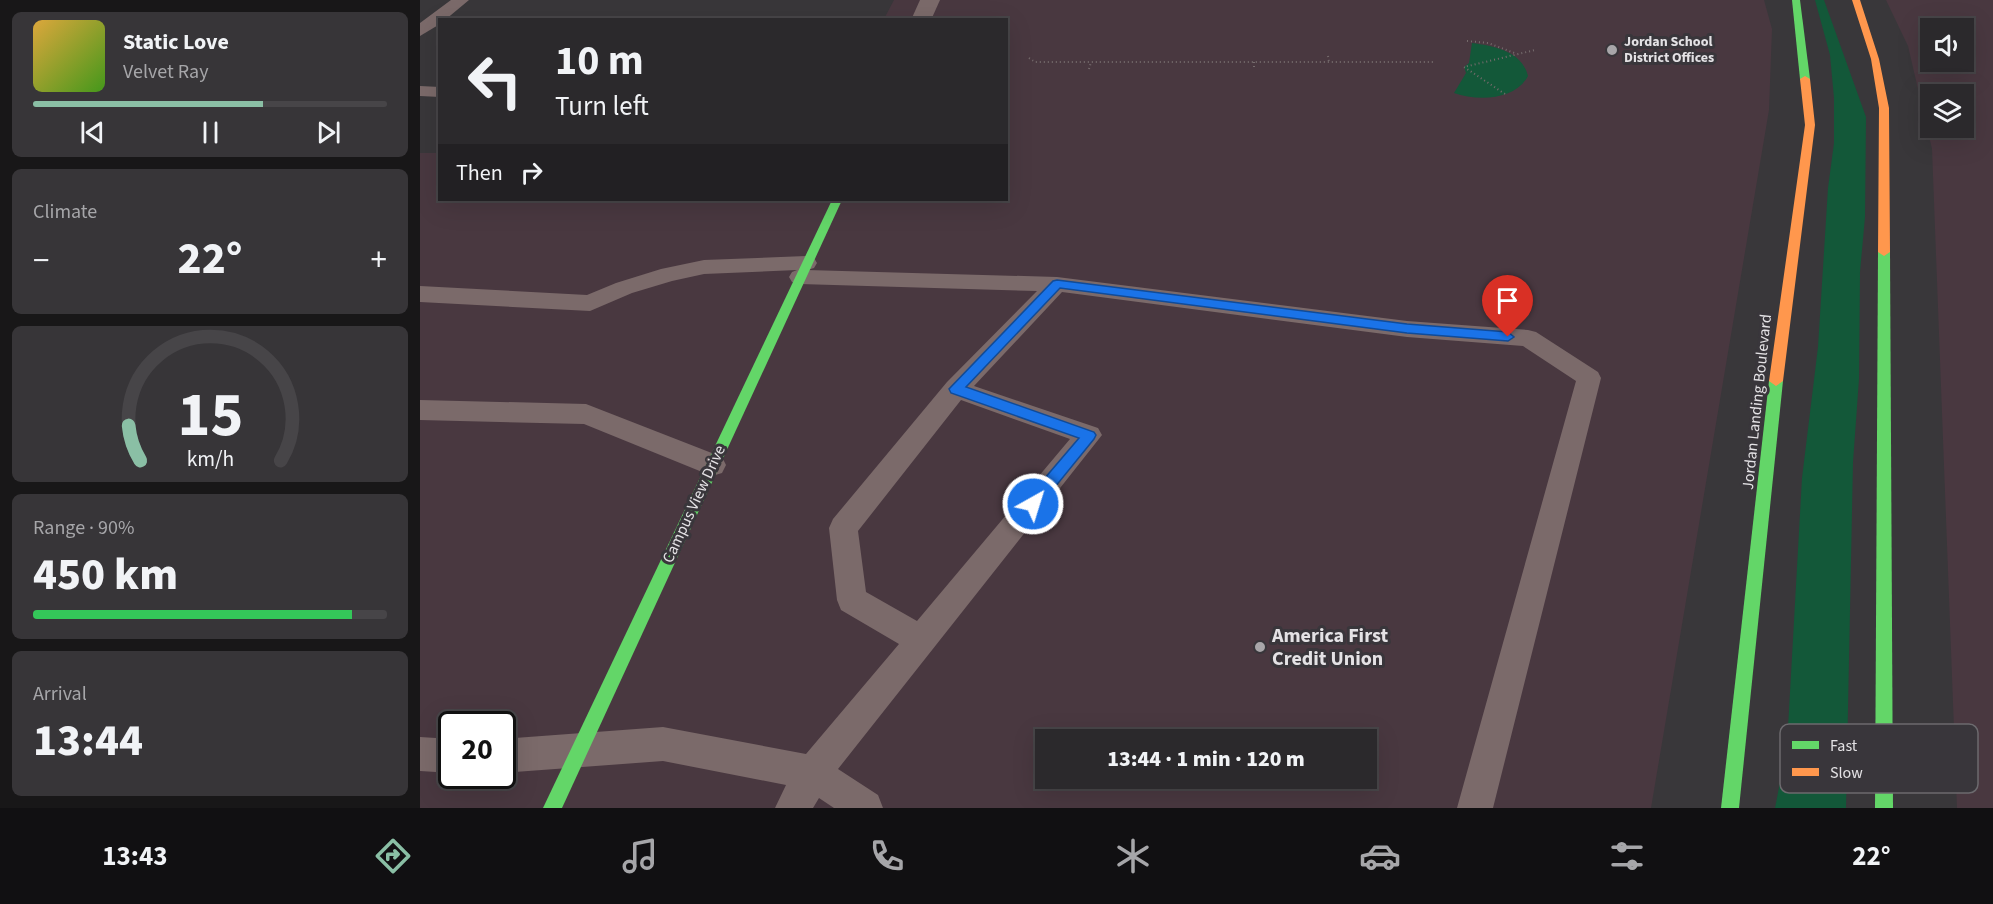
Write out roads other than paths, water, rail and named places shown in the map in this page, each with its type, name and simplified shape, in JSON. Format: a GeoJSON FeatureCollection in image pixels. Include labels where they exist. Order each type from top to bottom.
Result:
{"type":"FeatureCollection","features":[{"type":"Feature","properties":{"kind":"main road","name":"Jordan Landing Boulevard"},"geometry":{"type":"LineString","coordinates":[[1730,808],[1779,341],[1809,125],[1796,0]]}},
{"type":"Feature","properties":{"kind":"main road"},"geometry":{"type":"LineString","coordinates":[[1856,0],[1875,59],[1884,108],[1884,724]]}},
{"type":"Feature","properties":{"kind":"main road","name":"Campus View Drive"},"geometry":{"type":"LineString","coordinates":[[552,808],[837,201]]}},
{"type":"Feature","properties":{"kind":"street"},"geometry":{"type":"LineString","coordinates":[[922,18],[930,0]]}},
{"type":"Feature","properties":{"kind":"lane"},"geometry":{"type":"LineString","coordinates":[[443,18],[461,0]]}},
{"type":"Feature","properties":{"kind":"lane"},"geometry":{"type":"LineString","coordinates":[[423,38],[438,23]]}},
{"type":"Feature","properties":{"kind":"lane"},"geometry":{"type":"LineString","coordinates":[[420,92],[438,92]]}},
{"type":"Feature","properties":{"kind":"lane"},"geometry":{"type":"LineString","coordinates":[[420,294],[590,303],[669,274],[704,267],[803,270],[1057,284],[1407,328],[1528,338],[1589,378],[1475,808]]}},
{"type":"Feature","properties":{"kind":"lane"},"geometry":{"type":"LineString","coordinates":[[921,640],[852,600],[843,528],[956,389],[1057,284]]}},
{"type":"Feature","properties":{"kind":"lane"},"geometry":{"type":"LineString","coordinates":[[793,808],[813,773],[1089,435],[956,389]]}},
{"type":"Feature","properties":{"kind":"lane"},"geometry":{"type":"LineString","coordinates":[[420,410],[586,414],[712,465]]}},
{"type":"Feature","properties":{"kind":"lane"},"geometry":{"type":"LineString","coordinates":[[516,755],[663,744],[813,773],[865,808]]}},
{"type":"Feature","properties":{"kind":"lane"},"geometry":{"type":"LineString","coordinates":[[420,754],[438,755]]}},
{"type":"Feature","properties":{"kind":"place","name":"Jordan School District Offices"},"geometry":{"type":"Point","coordinates":[1612,50]}},
{"type":"Feature","properties":{"kind":"place","name":"America First Credit Union"},"geometry":{"type":"Point","coordinates":[1260,647]}}]}
